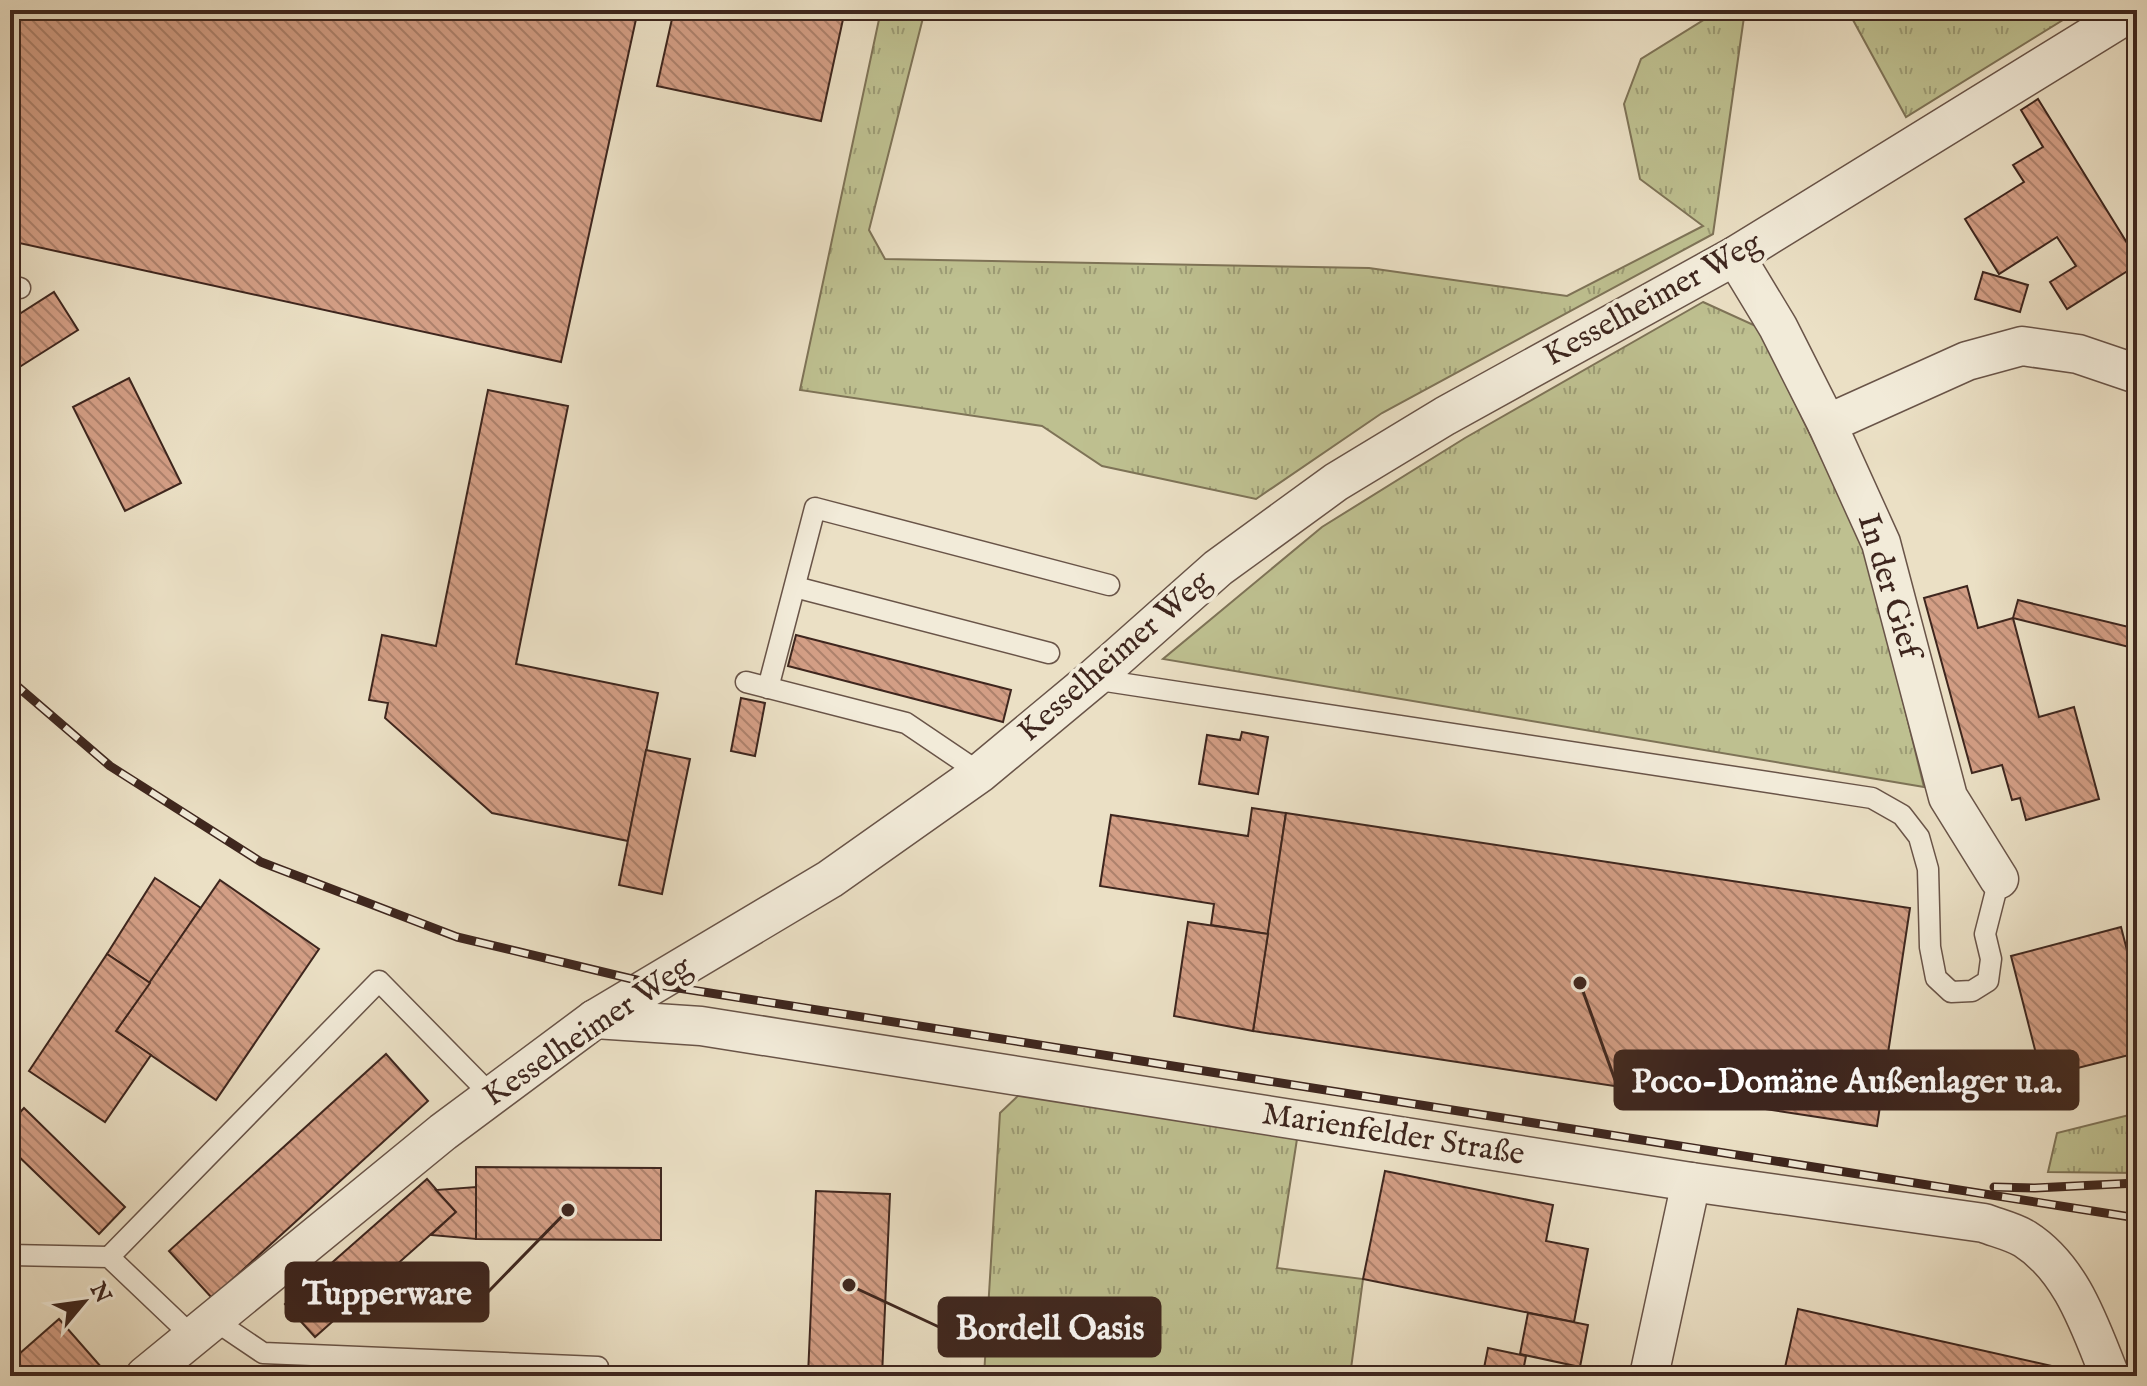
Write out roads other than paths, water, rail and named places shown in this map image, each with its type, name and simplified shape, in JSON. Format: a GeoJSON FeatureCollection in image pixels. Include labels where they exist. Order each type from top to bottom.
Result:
{"type":"FeatureCollection","features":[{"type":"Feature","properties":{"kind":"street","name":"Kesselheimer Weg"},"geometry":{"type":"LineString","coordinates":[[145,1376],[443,1132],[595,1019],[830,879],[980,773],[1093,679],[1218,568],[1336,482],[1445,416],[1735,256],[2134,10]]}},
{"type":"Feature","properties":{"kind":"street","name":"In der Gief"},"geometry":{"type":"LineString","coordinates":[[1735,256],[1778,327],[1827,424],[1881,543],[1948,797],[1999,879]]}},
{"type":"Feature","properties":{"kind":"street"},"geometry":{"type":"LineString","coordinates":[[1827,424],[1967,361],[2022,346],[2078,354],[2137,374]]}},
{"type":"Feature","properties":{"kind":"street","name":"Marienfelder Straße"},"geometry":{"type":"LineString","coordinates":[[595,1019],[701,1026],[1691,1182],[1984,1223],[2025,1239],[2060,1271],[2083,1311],[2110,1376]]}},
{"type":"Feature","properties":{"kind":"street"},"geometry":{"type":"LineString","coordinates":[[1649,1376],[1691,1182]]}},
{"type":"Feature","properties":{"kind":"lane"},"geometry":{"type":"LineString","coordinates":[[768,688],[815,508],[1109,585]]}},
{"type":"Feature","properties":{"kind":"lane"},"geometry":{"type":"LineString","coordinates":[[795,587],[1049,653]]}},
{"type":"Feature","properties":{"kind":"lane"},"geometry":{"type":"LineString","coordinates":[[1093,679],[1872,798],[1902,815],[1919,837],[1928,869],[1932,957],[1936,978],[1951,992],[1972,991],[1988,981],[1991,959],[1985,934],[1999,879]]}},
{"type":"Feature","properties":{"kind":"lane"},"geometry":{"type":"LineString","coordinates":[[746,682],[906,723],[980,773]]}},
{"type":"Feature","properties":{"kind":"lane"},"geometry":{"type":"LineString","coordinates":[[109,1257],[379,981],[492,1096]]}},
{"type":"Feature","properties":{"kind":"lane"},"geometry":{"type":"LineString","coordinates":[[10,1255],[109,1257],[203,1328],[263,1353],[598,1367]]}},
{"type":"Feature","properties":{"kind":"lane"},"geometry":{"type":"LineString","coordinates":[[489,1363],[511,1376]]}},
{"type":"Feature","properties":{"kind":"railway"},"geometry":{"type":"LineString","coordinates":[[10,680],[110,766],[261,862],[457,937],[653,984],[2137,1218]]}},
{"type":"Feature","properties":{"kind":"railway"},"geometry":{"type":"LineString","coordinates":[[1994,1187],[2137,1183]]}},
{"type":"Feature","properties":{"kind":"place","name":"Poco-Domäne Außenlager u.a."},"geometry":{"type":"Point","coordinates":[1580,983]}},
{"type":"Feature","properties":{"kind":"place","name":"Tupperware"},"geometry":{"type":"Point","coordinates":[568,1210]}},
{"type":"Feature","properties":{"kind":"place","name":"Bordell Oasis"},"geometry":{"type":"Point","coordinates":[849,1285]}}]}
